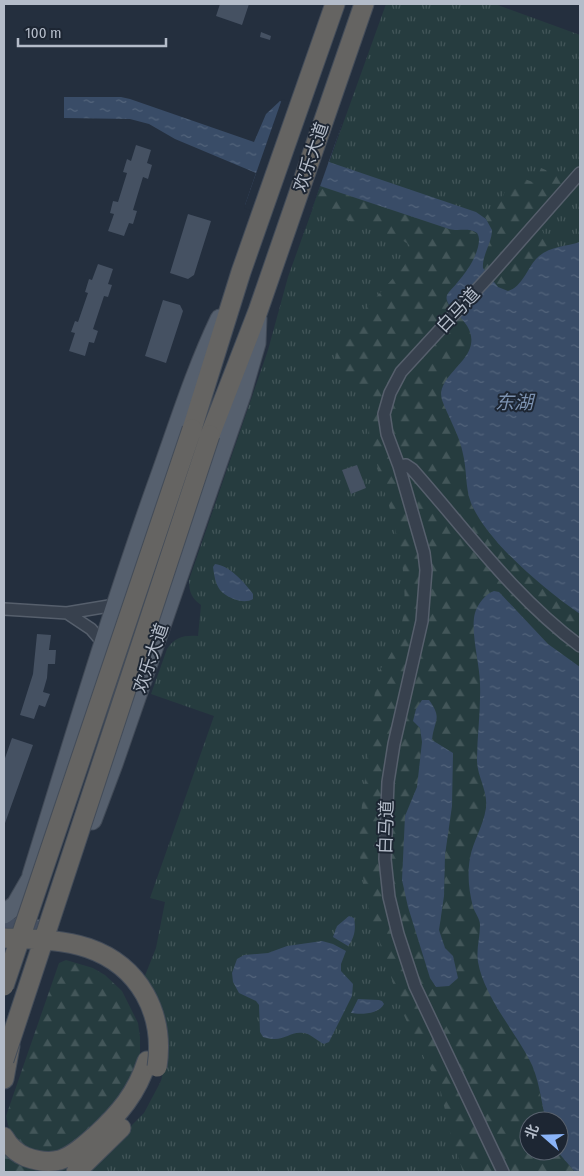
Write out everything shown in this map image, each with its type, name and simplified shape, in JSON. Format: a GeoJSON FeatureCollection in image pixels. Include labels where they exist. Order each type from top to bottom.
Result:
{"type":"FeatureCollection","features":[{"type":"Feature","properties":{"kind":"highway","name":"欢乐大道"},"geometry":{"type":"LineString","coordinates":[[4,986],[192,429],[241,272],[336,4]]}},
{"type":"Feature","properties":{"kind":"highway","name":"欢乐大道"},"geometry":{"type":"LineString","coordinates":[[4,1060],[210,435],[258,311],[364,4]]}},
{"type":"Feature","properties":{"kind":"highway"},"geometry":{"type":"LineString","coordinates":[[4,1137],[17,1152],[39,1161],[59,1160],[79,1149],[111,1121],[130,1098],[147,1061],[148,1040],[141,1013],[132,994],[117,978],[102,967],[87,958],[42,951],[6,938]]}},
{"type":"Feature","properties":{"kind":"highway"},"geometry":{"type":"LineString","coordinates":[[6,938],[77,945],[106,956],[123,968],[140,986],[156,1018],[160,1052],[158,1067],[147,1093],[132,1116],[76,1172]]}},
{"type":"Feature","properties":{"kind":"highway"},"geometry":{"type":"LineString","coordinates":[[4,1079],[7,1048]]}},
{"type":"Feature","properties":{"kind":"main road","name":"欢乐大道"},"geometry":{"type":"LineString","coordinates":[[6,938],[31,879],[103,643],[135,546],[203,355],[221,317],[232,301]]}},
{"type":"Feature","properties":{"kind":"main road","name":"欢乐大道"},"geometry":{"type":"LineString","coordinates":[[7,1048],[48,930],[113,764],[238,404],[256,343],[258,311]]}},
{"type":"Feature","properties":{"kind":"main road"},"geometry":{"type":"LineString","coordinates":[[6,938],[48,930]]}},
{"type":"Feature","properties":{"kind":"main road"},"geometry":{"type":"LineString","coordinates":[[6,938],[42,949]]}},
{"type":"Feature","properties":{"kind":"street","name":"白马道"},"geometry":{"type":"LineString","coordinates":[[503,1172],[415,986],[398,934],[389,897],[385,858],[388,782],[394,744],[422,621],[426,585],[424,552],[400,466],[385,423],[384,414],[390,393],[406,365],[492,273],[580,173]]}},
{"type":"Feature","properties":{"kind":"street"},"geometry":{"type":"LineString","coordinates":[[400,466],[406,465],[412,469],[498,570],[538,611],[580,646]]}},
{"type":"Feature","properties":{"kind":"street"},"geometry":{"type":"LineString","coordinates":[[4,609],[67,613],[115,605]]}},
{"type":"Feature","properties":{"kind":"street"},"geometry":{"type":"LineString","coordinates":[[67,613],[92,629],[103,643]]}},
{"type":"Feature","properties":{"kind":"green space"},"geometry":{"type":"Polygon","coordinates":[[[386,4],[495,4],[580,35],[580,1172],[85,1172],[144,1113],[161,1081],[165,1063],[144,978],[156,948],[165,902],[150,898],[214,716],[151,694],[170,645],[180,638],[198,636],[201,605],[191,594],[189,580],[268,350],[288,277],[386,4]]]}},
{"type":"Feature","properties":{"kind":"green space"},"geometry":{"type":"Polygon","coordinates":[[[541,168],[567,179],[485,271],[483,261],[492,230],[485,217],[501,201],[512,174],[535,183],[541,168]]]}},
{"type":"Feature","properties":{"kind":"green space"},"geometry":{"type":"Polygon","coordinates":[[[320,186],[449,229],[470,229],[478,235],[479,242],[476,254],[450,291],[447,299],[449,304],[470,328],[472,341],[466,356],[441,393],[463,450],[469,497],[479,518],[490,534],[519,564],[580,614],[580,667],[548,644],[499,592],[480,676],[479,772],[485,789],[486,808],[481,830],[470,856],[468,875],[474,910],[480,923],[476,947],[482,976],[491,995],[530,1059],[544,1111],[519,1111],[519,1161],[566,1161],[575,1172],[463,1172],[450,1132],[440,1088],[403,1013],[367,904],[359,850],[360,823],[377,673],[394,649],[402,621],[405,592],[396,532],[370,439],[370,407],[337,372],[333,365],[340,342],[346,331],[404,266],[409,254],[409,245],[401,239],[312,208],[320,186]],[[436,709],[420,728],[422,742],[417,787],[405,816],[426,961],[430,978],[436,987],[448,986],[458,978],[453,957],[445,948],[439,930],[444,896],[445,855],[453,754],[432,740],[436,709]]]}},
{"type":"Feature","properties":{"kind":"green space"},"geometry":{"type":"Polygon","coordinates":[[[541,228],[551,249],[538,258],[514,288],[508,291],[500,288],[493,280],[541,228]]]}},
{"type":"Feature","properties":{"kind":"green space"},"geometry":{"type":"Polygon","coordinates":[[[66,960],[93,968],[105,975],[122,991],[138,1023],[140,1059],[124,1096],[75,1143],[51,1156],[21,1144],[8,1126],[6,1116],[59,963],[66,960]]]}},
{"type":"Feature","properties":{"kind":"green space"},"geometry":{"type":"Polygon","coordinates":[[[4,1147],[77,1162],[67,1172],[4,1172],[4,1147]]]}},
{"type":"Feature","properties":{"kind":"water","name":"东湖"},"geometry":{"type":"Polygon","coordinates":[[[64,97],[121,97],[130,99],[254,142],[266,114],[280,101],[342,123],[329,162],[476,212],[486,219],[492,230],[483,268],[498,287],[508,291],[521,282],[533,263],[541,255],[551,249],[580,242],[580,614],[550,592],[518,564],[503,549],[479,518],[469,497],[464,460],[457,433],[442,400],[443,386],[467,355],[470,348],[470,330],[450,306],[447,295],[467,271],[474,257],[479,242],[477,233],[470,230],[449,229],[320,186],[305,227],[245,205],[256,173],[175,139],[149,124],[130,119],[64,118],[64,97]]]}},
{"type":"Feature","properties":{"kind":"water"},"geometry":{"type":"Polygon","coordinates":[[[215,564],[226,568],[236,575],[253,594],[253,599],[240,601],[223,593],[218,587],[215,578],[213,567],[215,564]]]}},
{"type":"Feature","properties":{"kind":"water"},"geometry":{"type":"Polygon","coordinates":[[[494,591],[499,592],[548,644],[580,667],[580,1172],[575,1172],[566,1161],[569,1161],[569,1111],[544,1111],[532,1066],[486,987],[478,962],[480,923],[473,907],[469,871],[471,852],[485,815],[486,801],[477,766],[480,684],[474,638],[474,620],[476,610],[488,594],[494,591]]]}},
{"type":"Feature","properties":{"kind":"water"},"geometry":{"type":"Polygon","coordinates":[[[422,700],[429,700],[436,711],[437,716],[432,740],[453,753],[452,806],[445,855],[444,896],[439,930],[445,948],[453,956],[458,978],[449,986],[436,987],[430,978],[408,907],[402,880],[405,816],[417,787],[422,742],[420,728],[413,721],[416,709],[422,700]]]}},
{"type":"Feature","properties":{"kind":"water"},"geometry":{"type":"Polygon","coordinates":[[[349,916],[354,918],[355,929],[354,936],[348,946],[333,937],[337,926],[349,916]]]}},
{"type":"Feature","properties":{"kind":"water"},"geometry":{"type":"Polygon","coordinates":[[[322,941],[346,951],[341,964],[341,971],[353,984],[352,996],[329,1042],[324,1044],[303,1033],[276,1039],[263,1037],[260,1032],[259,1005],[256,1001],[239,993],[233,982],[232,973],[237,959],[244,955],[268,953],[287,946],[322,941]]]}},
{"type":"Feature","properties":{"kind":"water"},"geometry":{"type":"Polygon","coordinates":[[[358,999],[379,1000],[384,1004],[374,1012],[365,1014],[351,1013],[358,999]]]}},
{"type":"Feature","properties":{"kind":"pier"},"geometry":{"type":"Polygon","coordinates":[[[282,99],[343,121],[305,229],[244,208],[282,99]]]}},
{"type":"Feature","properties":{"kind":"building"},"geometry":{"type":"Polygon","coordinates":[[[220,4],[249,4],[242,25],[216,16],[220,4]]]}},
{"type":"Feature","properties":{"kind":"building"},"geometry":{"type":"Polygon","coordinates":[[[261,32],[271,36],[270,40],[260,37],[261,32]]]}},
{"type":"Feature","properties":{"kind":"building"},"geometry":{"type":"Polygon","coordinates":[[[136,145],[151,150],[147,163],[152,165],[148,179],[143,177],[133,210],[137,211],[133,224],[129,223],[124,236],[108,231],[114,214],[110,213],[113,201],[118,202],[127,173],[123,172],[127,159],[131,161],[136,145]]]}},
{"type":"Feature","properties":{"kind":"building"},"geometry":{"type":"Polygon","coordinates":[[[188,214],[211,221],[194,275],[188,279],[170,273],[188,214]]]}},
{"type":"Feature","properties":{"kind":"building"},"geometry":{"type":"Polygon","coordinates":[[[98,264],[113,269],[108,284],[112,285],[108,297],[104,296],[93,329],[98,331],[94,343],[89,342],[85,356],[69,351],[75,333],[71,332],[75,321],[78,322],[88,293],[85,292],[89,279],[92,280],[98,264]]]}},
{"type":"Feature","properties":{"kind":"building"},"geometry":{"type":"Polygon","coordinates":[[[163,300],[180,305],[183,311],[166,363],[145,356],[163,300]]]}},
{"type":"Feature","properties":{"kind":"building"},"geometry":{"type":"Polygon","coordinates":[[[357,465],[366,488],[351,494],[342,470],[357,465]]]}},
{"type":"Feature","properties":{"kind":"building"},"geometry":{"type":"Polygon","coordinates":[[[37,634],[51,635],[49,650],[56,650],[55,664],[48,664],[43,692],[50,694],[45,707],[39,705],[34,719],[20,715],[33,674],[37,634]]]}},
{"type":"Feature","properties":{"kind":"building"},"geometry":{"type":"Polygon","coordinates":[[[12,738],[33,745],[4,826],[4,761],[12,738]]]}}]}
